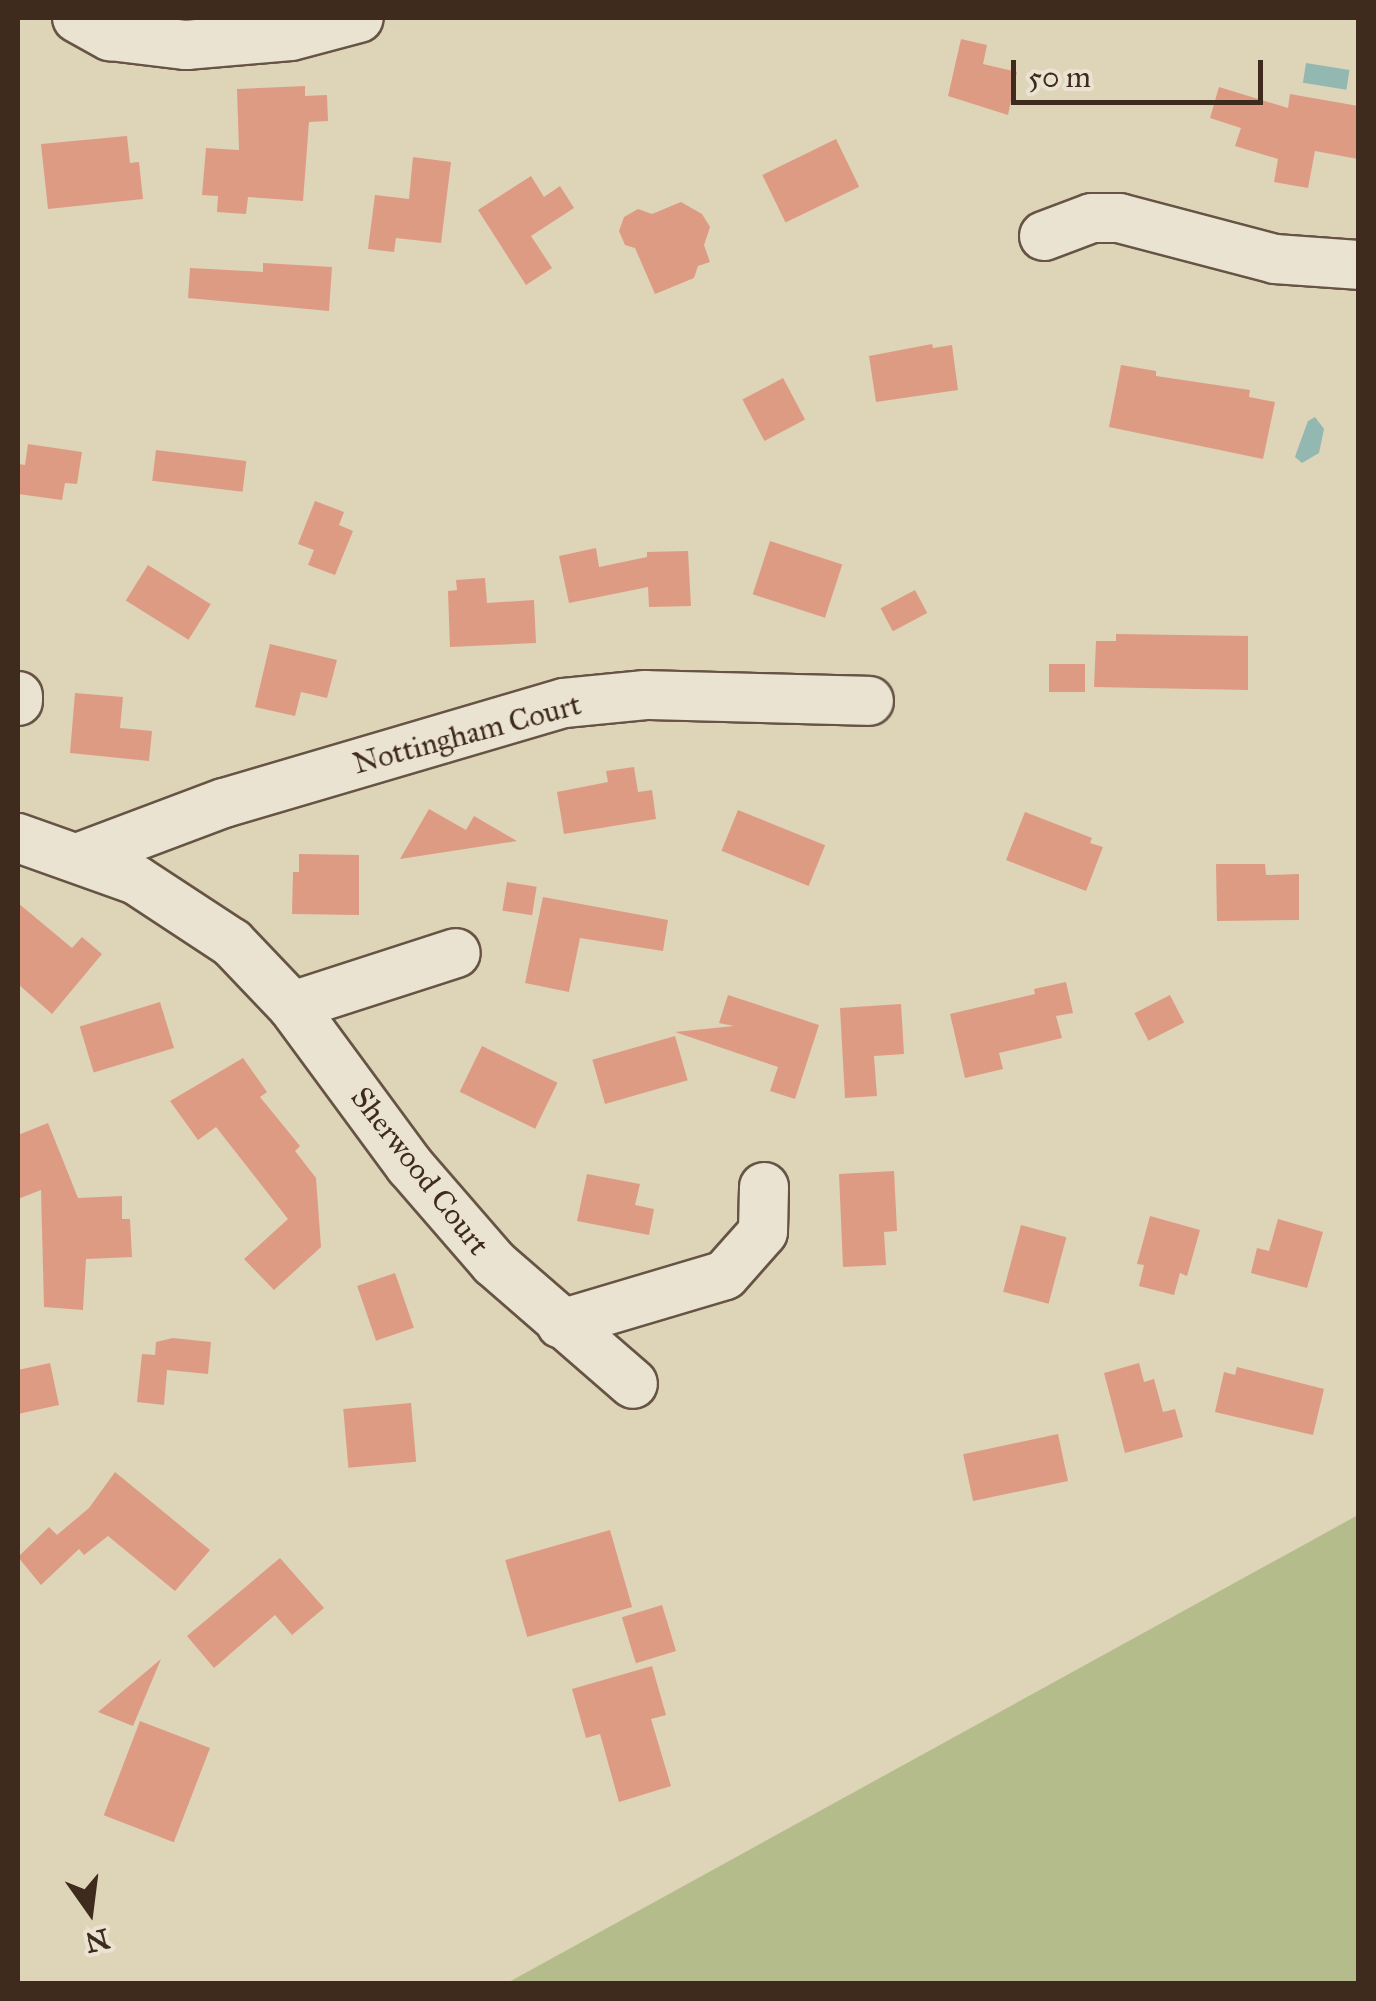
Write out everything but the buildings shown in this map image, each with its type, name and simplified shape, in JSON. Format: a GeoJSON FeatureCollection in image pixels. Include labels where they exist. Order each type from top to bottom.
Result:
{"type":"FeatureCollection","features":[{"type":"Feature","properties":{"kind":"street"},"geometry":{"type":"LineString","coordinates":[[76,18],[110,36],[186,44],[292,36],[345,19]]}},
{"type":"Feature","properties":{"kind":"street"},"geometry":{"type":"LineString","coordinates":[[1044,236],[1092,218],[1119,218],[1275,259],[1358,265]]}},
{"type":"Feature","properties":{"kind":"street","name":"Nottingham Court"},"geometry":{"type":"LineString","coordinates":[[80,857],[224,803],[564,702],[646,696],[869,702]]}},
{"type":"Feature","properties":{"kind":"street","name":"Sherwood Court"},"geometry":{"type":"LineString","coordinates":[[18,838],[136,880],[232,943],[292,1006],[441,1205],[494,1264],[632,1384]]}},
{"type":"Feature","properties":{"kind":"street"},"geometry":{"type":"LineString","coordinates":[[292,1006],[456,953]]}},
{"type":"Feature","properties":{"kind":"street"},"geometry":{"type":"LineString","coordinates":[[561,1324],[725,1275],[763,1232],[764,1187]]}},
{"type":"Feature","properties":{"kind":"green space"},"geometry":{"type":"Polygon","coordinates":[[[1358,1515],[1358,1983],[507,1983],[1358,1515]]]}},
{"type":"Feature","properties":{"kind":"water"},"geometry":{"type":"Polygon","coordinates":[[[1306,63],[1349,70],[1346,90],[1303,83],[1306,63]]]}},
{"type":"Feature","properties":{"kind":"water"},"geometry":{"type":"Polygon","coordinates":[[[1315,417],[1324,429],[1319,453],[1302,463],[1295,457],[1308,421],[1315,417]]]}}]}
